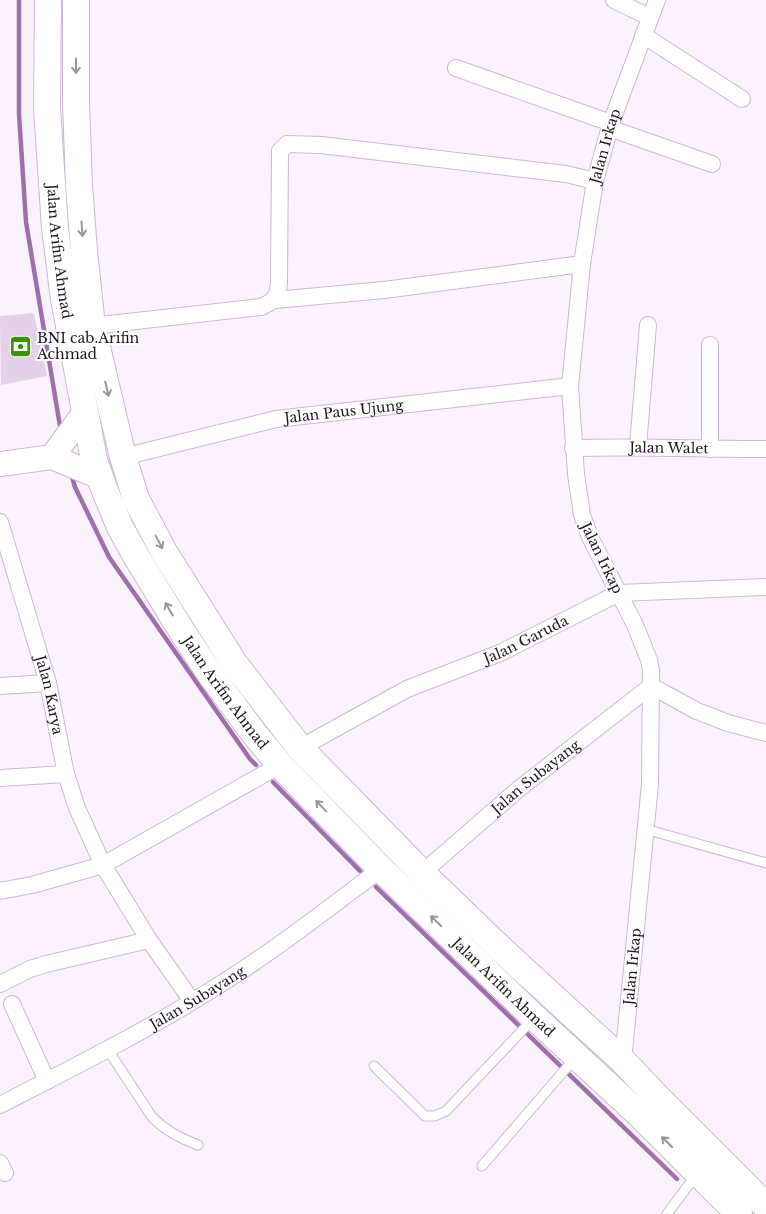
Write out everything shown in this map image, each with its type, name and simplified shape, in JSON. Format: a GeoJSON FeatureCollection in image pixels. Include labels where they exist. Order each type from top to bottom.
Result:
{"type":"FeatureCollection","features":[{"type":"Feature","properties":{"kind":"main road","name":"Jalan Arifin Ahmad"},"geometry":{"type":"LineString","coordinates":[[48,0],[48,108],[55,228],[64,299],[94,460],[120,527],[183,633],[234,708],[422,873],[502,950],[623,1061],[649,1107],[697,1172],[734,1212]]}},
{"type":"Feature","properties":{"kind":"main road","name":"Jalan Arifin Ahmad"},"geometry":{"type":"LineString","coordinates":[[76,0],[76,102],[79,184],[92,326],[123,457],[136,499],[169,560],[290,756],[381,868],[527,1024],[569,1065],[649,1107],[766,1206]]}},
{"type":"Feature","properties":{"kind":"main road"},"geometry":{"type":"LineString","coordinates":[[48,34],[76,35]]}},
{"type":"Feature","properties":{"kind":"main road"},"geometry":{"type":"LineString","coordinates":[[52,457],[85,412]]}},
{"type":"Feature","properties":{"kind":"main road"},"geometry":{"type":"LineString","coordinates":[[0,464],[52,457],[100,478]]}},
{"type":"Feature","properties":{"kind":"street"},"geometry":{"type":"LineString","coordinates":[[614,0],[649,17]]}},
{"type":"Feature","properties":{"kind":"street","name":"Jalan Irkap"},"geometry":{"type":"LineString","coordinates":[[623,1061],[650,784],[652,686],[649,660],[635,626],[590,537],[582,515],[573,448],[570,386],[582,264],[595,181],[610,126],[656,0]]}},
{"type":"Feature","properties":{"kind":"street"},"geometry":{"type":"LineString","coordinates":[[643,35],[742,99]]}},
{"type":"Feature","properties":{"kind":"street"},"geometry":{"type":"LineString","coordinates":[[456,68],[712,164]]}},
{"type":"Feature","properties":{"kind":"street"},"geometry":{"type":"LineString","coordinates":[[275,300],[279,282],[280,151],[287,144],[321,145],[566,174],[595,181]]}},
{"type":"Feature","properties":{"kind":"street"},"geometry":{"type":"LineString","coordinates":[[92,326],[261,307],[275,300],[384,290],[582,264]]}},
{"type":"Feature","properties":{"kind":"street"},"geometry":{"type":"LineString","coordinates":[[638,446],[648,325]]}},
{"type":"Feature","properties":{"kind":"street"},"geometry":{"type":"LineString","coordinates":[[710,345],[710,449]]}},
{"type":"Feature","properties":{"kind":"street","name":"Jalan Paus Ujung"},"geometry":{"type":"LineString","coordinates":[[123,457],[276,419],[570,386]]}},
{"type":"Feature","properties":{"kind":"street","name":"Jalan Walet"},"geometry":{"type":"LineString","coordinates":[[573,448],[638,446],[766,449]]}},
{"type":"Feature","properties":{"kind":"street","name":"Jalan Karya"},"geometry":{"type":"LineString","coordinates":[[0,522],[48,683],[66,774],[77,808],[103,865],[149,940],[192,1001]]}},
{"type":"Feature","properties":{"kind":"street","name":"Jalan Garuda"},"geometry":{"type":"LineString","coordinates":[[290,756],[407,689],[500,653],[619,593],[766,587]]}},
{"type":"Feature","properties":{"kind":"street"},"geometry":{"type":"LineString","coordinates":[[0,686],[48,683]]}},
{"type":"Feature","properties":{"kind":"street"},"geometry":{"type":"LineString","coordinates":[[652,686],[697,711],[728,723],[766,732]]}},
{"type":"Feature","properties":{"kind":"street","name":"Jalan Subayang"},"geometry":{"type":"LineString","coordinates":[[422,873],[520,788],[652,686]]}},
{"type":"Feature","properties":{"kind":"street"},"geometry":{"type":"LineString","coordinates":[[0,891],[42,883],[103,865],[290,756]]}},
{"type":"Feature","properties":{"kind":"street"},"geometry":{"type":"LineString","coordinates":[[0,778],[66,774]]}},
{"type":"Feature","properties":{"kind":"street","name":"Jalan Subayang"},"geometry":{"type":"LineString","coordinates":[[0,1105],[108,1050],[226,981],[299,930],[381,868]]}},
{"type":"Feature","properties":{"kind":"street"},"geometry":{"type":"LineString","coordinates":[[0,984],[30,969],[46,964],[149,940]]}},
{"type":"Feature","properties":{"kind":"street"},"geometry":{"type":"LineString","coordinates":[[12,1004],[47,1081]]}},
{"type":"Feature","properties":{"kind":"lane"},"geometry":{"type":"LineString","coordinates":[[645,829],[766,863]]}},
{"type":"Feature","properties":{"kind":"lane"},"geometry":{"type":"LineString","coordinates":[[374,1066],[426,1116],[434,1116],[446,1110],[527,1024]]}},
{"type":"Feature","properties":{"kind":"lane"},"geometry":{"type":"LineString","coordinates":[[108,1050],[152,1117],[174,1134],[198,1145]]}},
{"type":"Feature","properties":{"kind":"lane"},"geometry":{"type":"LineString","coordinates":[[482,1166],[569,1065]]}},
{"type":"Feature","properties":{"kind":"lane"},"geometry":{"type":"LineString","coordinates":[[668,1214],[697,1172]]}},
{"type":"Feature","properties":{"kind":"building","name":"BNI cab.Arifin Achmad"},"geometry":{"type":"Polygon","coordinates":[[[34,313],[47,376],[1,385],[0,316],[34,313]]]}},
{"type":"Feature","properties":{"kind":"waterway"},"geometry":{"type":"LineString","coordinates":[[19,0],[19,114],[26,222],[60,426]]}},
{"type":"Feature","properties":{"kind":"waterway"},"geometry":{"type":"LineString","coordinates":[[72,477],[109,557],[256,765]]}},
{"type":"Feature","properties":{"kind":"waterway"},"geometry":{"type":"LineString","coordinates":[[273,782],[360,871]]}},
{"type":"Feature","properties":{"kind":"waterway"},"geometry":{"type":"LineString","coordinates":[[376,887],[677,1179]]}},
{"type":"Feature","properties":{"kind":"place","name":"BNI cab.Arifin Achmad"},"geometry":{"type":"Point","coordinates":[21,346]}}]}
